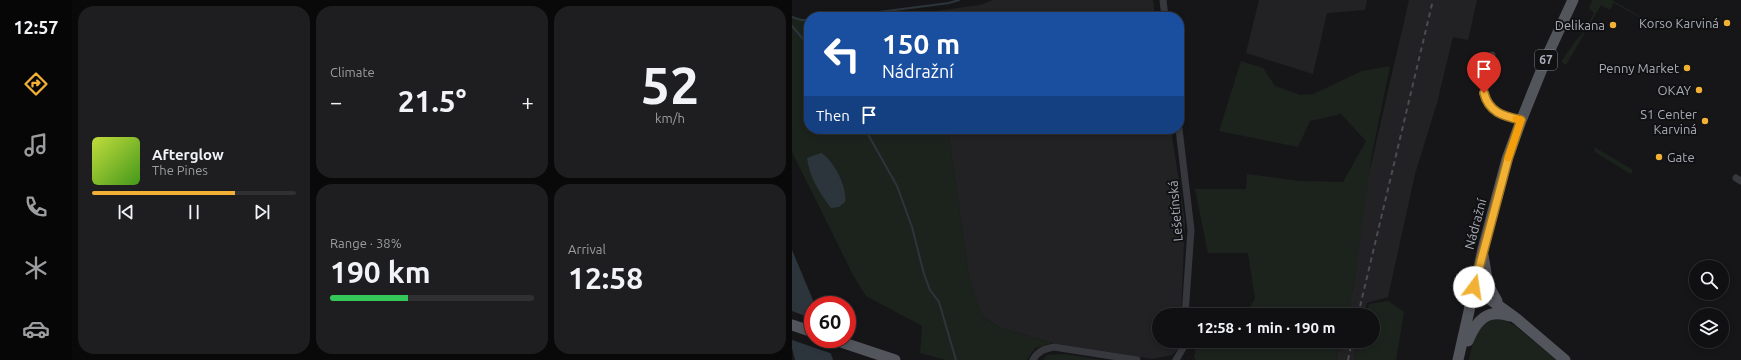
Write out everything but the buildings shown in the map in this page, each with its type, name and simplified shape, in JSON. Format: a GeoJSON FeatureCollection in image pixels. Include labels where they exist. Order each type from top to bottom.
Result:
{"type":"FeatureCollection","features":[{"type":"Feature","properties":{"kind":"main road","name":"Nádražní"},"geometry":{"type":"LineString","coordinates":[[1459,360],[1483,249],[1508,159],[1521,120],[1548,54],[1573,0]]}},
{"type":"Feature","properties":{"kind":"main road","name":"67"},"geometry":{"type":"LineString","coordinates":[[1483,249],[1487,279],[1491,291],[1506,311]]}},
{"type":"Feature","properties":{"kind":"main road","name":"67"},"geometry":{"type":"LineString","coordinates":[[1452,360],[1467,303],[1474,287],[1517,319],[1565,360]]}},
{"type":"Feature","properties":{"kind":"main road"},"geometry":{"type":"LineString","coordinates":[[1459,360],[1472,330],[1482,319],[1488,315],[1497,313],[1517,319]]}},
{"type":"Feature","properties":{"kind":"main road"},"geometry":{"type":"LineString","coordinates":[[792,325],[804,329]]}},
{"type":"Feature","properties":{"kind":"main road"},"geometry":{"type":"LineString","coordinates":[[856,347],[895,360]]}},
{"type":"Feature","properties":{"kind":"street"},"geometry":{"type":"LineString","coordinates":[[1163,0],[1164,12]]}},
{"type":"Feature","properties":{"kind":"street"},"geometry":{"type":"LineString","coordinates":[[1492,55],[1485,88],[1486,99],[1495,112],[1521,120]]}},
{"type":"Feature","properties":{"kind":"street","name":"Lešetínská"},"geometry":{"type":"LineString","coordinates":[[1180,134],[1191,230],[1185,308]]}},
{"type":"Feature","properties":{"kind":"street"},"geometry":{"type":"LineString","coordinates":[[1033,360],[1042,350],[1054,347],[1137,360]]}},
{"type":"Feature","properties":{"kind":"street"},"geometry":{"type":"LineString","coordinates":[[1176,360],[1183,348]]}},
{"type":"Feature","properties":{"kind":"shaded area"},"geometry":{"type":"Polygon","coordinates":[[[993,0],[1153,0],[1154,12],[928,12],[980,5],[993,0]]]}},
{"type":"Feature","properties":{"kind":"shaded area"},"geometry":{"type":"Polygon","coordinates":[[[1259,0],[1367,0],[1365,10],[1327,13],[1313,74],[1246,53],[1259,0]]]}},
{"type":"Feature","properties":{"kind":"shaded area"},"geometry":{"type":"Polygon","coordinates":[[[1409,0],[1477,0],[1468,40],[1453,37],[1437,103],[1415,174],[1388,297],[1367,303],[1366,308],[1349,308],[1354,284],[1367,182],[1409,0]]]}},
{"type":"Feature","properties":{"kind":"shaded area"},"geometry":{"type":"Polygon","coordinates":[[[1592,0],[1612,0],[1653,24],[1651,29],[1649,28],[1651,24],[1614,3],[1610,10],[1601,5],[1566,65],[1561,62],[1577,39],[1584,32],[1594,13],[1589,8],[1592,0]]]}},
{"type":"Feature","properties":{"kind":"shaded area"},"geometry":{"type":"Polygon","coordinates":[[[792,18],[804,19],[804,134],[949,134],[969,278],[983,317],[1000,328],[1053,343],[1035,348],[1027,360],[946,360],[920,353],[922,326],[866,296],[853,275],[792,152],[792,18]]]}},
{"type":"Feature","properties":{"kind":"shaded area"},"geometry":{"type":"Polygon","coordinates":[[[1241,61],[1263,68],[1275,86],[1300,95],[1313,94],[1362,71],[1390,66],[1371,159],[1354,284],[1349,308],[1249,308],[1255,299],[1248,253],[1208,253],[1195,189],[1246,189],[1247,174],[1299,181],[1343,182],[1366,141],[1341,114],[1310,121],[1298,147],[1219,131],[1241,61]]]}},
{"type":"Feature","properties":{"kind":"shaded area"},"geometry":{"type":"Polygon","coordinates":[[[949,134],[1172,134],[1185,221],[1181,308],[1152,308],[1152,348],[1179,348],[1172,355],[1152,359],[1053,343],[1000,328],[981,315],[969,278],[949,134]]]}},
{"type":"Feature","properties":{"kind":"shaded area"},"geometry":{"type":"Polygon","coordinates":[[[1594,147],[1633,170],[1631,174],[1595,152],[1594,147]]]}},
{"type":"Feature","properties":{"kind":"shaded area"},"geometry":{"type":"Polygon","coordinates":[[[821,153],[826,156],[835,167],[842,182],[845,202],[839,207],[831,208],[819,190],[810,172],[807,158],[821,153]]]}},
{"type":"Feature","properties":{"kind":"shaded area"},"geometry":{"type":"Polygon","coordinates":[[[792,250],[811,296],[804,296],[804,348],[829,348],[833,360],[795,360],[792,348],[792,250]]]}},
{"type":"Feature","properties":{"kind":"shaded area"},"geometry":{"type":"Polygon","coordinates":[[[1388,301],[1404,312],[1396,360],[1354,360],[1357,348],[1380,348],[1380,308],[1368,308],[1369,304],[1388,301]]]}},
{"type":"Feature","properties":{"kind":"shaded area"},"geometry":{"type":"Polygon","coordinates":[[[1500,318],[1514,325],[1556,360],[1469,360],[1477,333],[1486,323],[1500,318]]]}},
{"type":"Feature","properties":{"kind":"shaded area"},"geometry":{"type":"Polygon","coordinates":[[[1196,348],[1339,348],[1336,360],[1196,360],[1194,357],[1196,348]]]}},
{"type":"Feature","properties":{"kind":"shaded area"},"geometry":{"type":"Polygon","coordinates":[[[1339,348],[1357,348],[1354,360],[1336,360],[1339,348]]]}},
{"type":"Feature","properties":{"kind":"shaded area"},"geometry":{"type":"Polygon","coordinates":[[[1064,354],[1101,360],[1043,360],[1047,355],[1064,354]]]}},
{"type":"Feature","properties":{"kind":"pier"},"geometry":{"type":"Polygon","coordinates":[[[792,311],[804,316],[804,344],[792,340],[792,311]]]}},
{"type":"Feature","properties":{"kind":"pier"},"geometry":{"type":"Polygon","coordinates":[[[815,348],[831,348],[833,354],[815,348]]]}},
{"type":"Feature","properties":{"kind":"waterway"},"geometry":{"type":"LineString","coordinates":[[879,12],[949,3],[959,0]]}},
{"type":"Feature","properties":{"kind":"waterway"},"geometry":{"type":"LineString","coordinates":[[792,17],[804,20]]}},
{"type":"Feature","properties":{"kind":"waterway"},"geometry":{"type":"LineString","coordinates":[[792,26],[804,40]]}},
{"type":"Feature","properties":{"kind":"waterway"},"geometry":{"type":"LineString","coordinates":[[868,134],[897,186],[912,227],[924,274],[930,290],[939,302],[956,360]]}},
{"type":"Feature","properties":{"kind":"railway"},"geometry":{"type":"LineString","coordinates":[[1360,308],[1433,0]]}},
{"type":"Feature","properties":{"kind":"railway"},"geometry":{"type":"LineString","coordinates":[[1348,360],[1351,348]]}},
{"type":"Feature","properties":{"kind":"slow traffic"},"geometry":{"type":"LineString","coordinates":[[1508,158],[1521,120],[1516,119]]}},
{"type":"Feature","properties":{"kind":"place","name":"Korso Karviná"},"geometry":{"type":"Point","coordinates":[1727,23]}},
{"type":"Feature","properties":{"kind":"place","name":"Delikana"},"geometry":{"type":"Point","coordinates":[1613,25]}},
{"type":"Feature","properties":{"kind":"place","name":"Penny Market"},"geometry":{"type":"Point","coordinates":[1687,68]}},
{"type":"Feature","properties":{"kind":"place","name":"OKAY"},"geometry":{"type":"Point","coordinates":[1699,90]}},
{"type":"Feature","properties":{"kind":"place","name":"S1 Center Karviná"},"geometry":{"type":"Point","coordinates":[1705,121]}},
{"type":"Feature","properties":{"kind":"place","name":"Gate"},"geometry":{"type":"Point","coordinates":[1659,157]}},
{"type":"Feature","properties":{"kind":"route"},"geometry":{"type":"LineString","coordinates":[[1474,287],[1508,159],[1521,120],[1495,112],[1488,104],[1484,93]]}}]}
